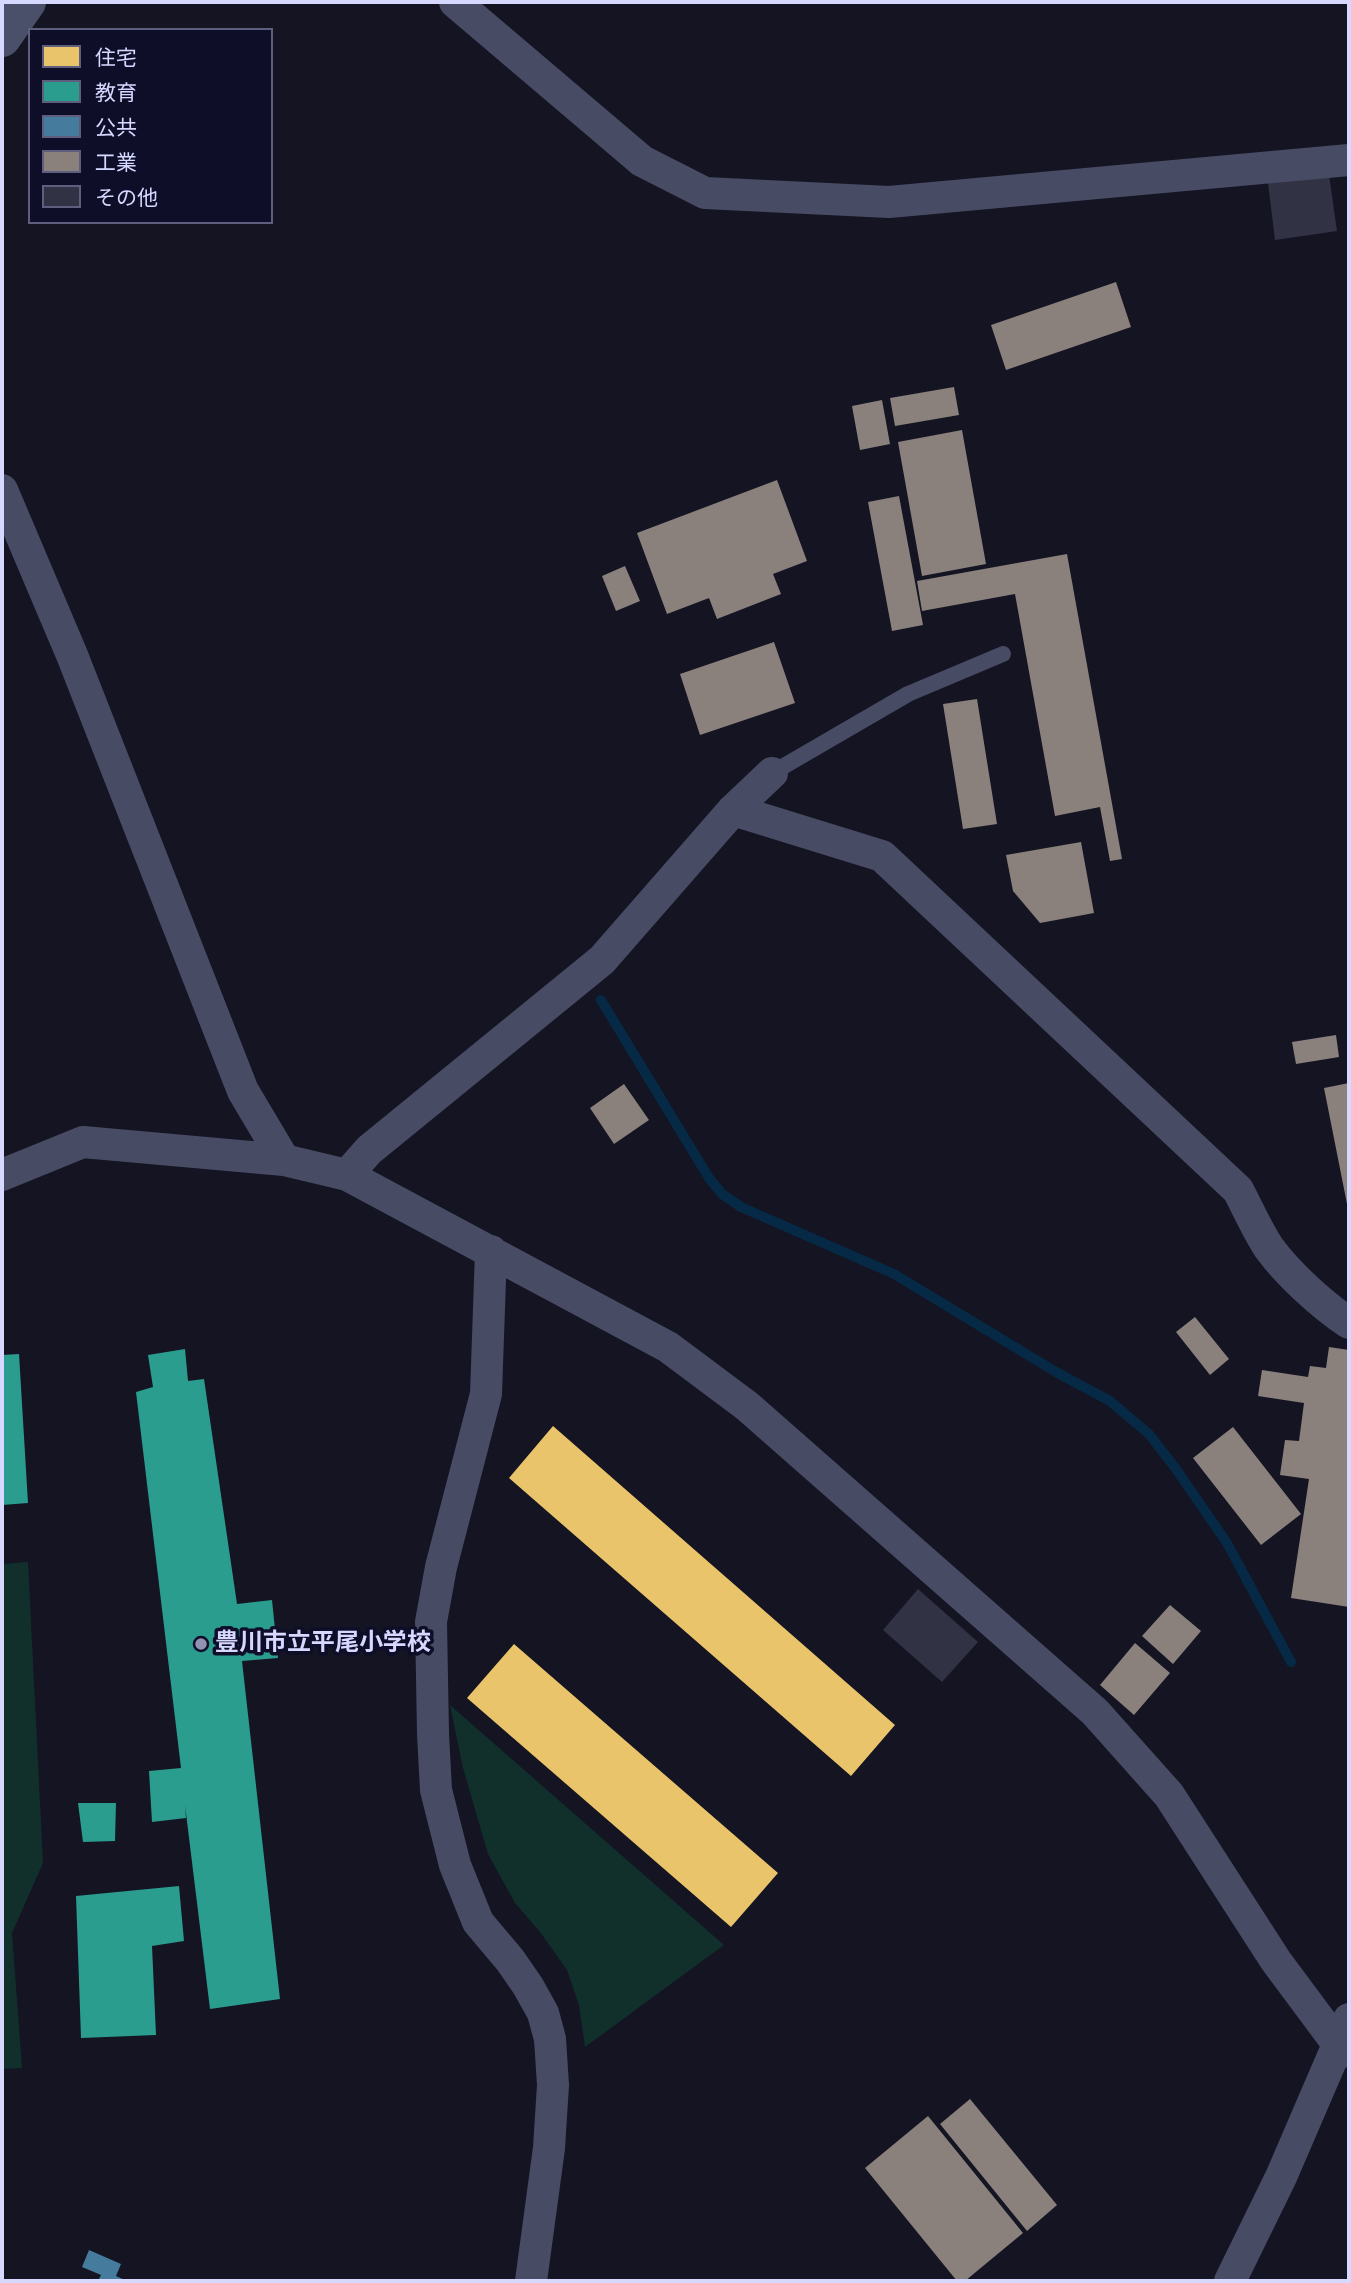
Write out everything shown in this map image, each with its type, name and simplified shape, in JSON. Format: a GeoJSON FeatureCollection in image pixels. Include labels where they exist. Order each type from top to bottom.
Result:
{"type":"FeatureCollection","features":[{"type":"Feature","properties":{"kind":"main road"},"geometry":{"type":"LineString","coordinates":[[2,38],[27,2]]}},
{"type":"Feature","properties":{"kind":"street"},"geometry":{"type":"LineString","coordinates":[[455,2],[642,161],[705,193],[889,202],[1349,160]]}},
{"type":"Feature","properties":{"kind":"street"},"geometry":{"type":"LineString","coordinates":[[2,490],[72,655],[243,1091],[284,1160]]}},
{"type":"Feature","properties":{"kind":"street"},"geometry":{"type":"LineString","coordinates":[[346,1175],[369,1150],[602,960],[733,810],[772,773]]}},
{"type":"Feature","properties":{"kind":"street"},"geometry":{"type":"LineString","coordinates":[[733,810],[883,856],[1238,1190],[1270,1248],[1292,1274],[1349,1323]]}},
{"type":"Feature","properties":{"kind":"street"},"geometry":{"type":"LineString","coordinates":[[2,1175],[83,1142],[284,1160],[346,1175],[668,1347],[747,1406],[1095,1712],[1169,1795],[1276,1961],[1345,2038],[1230,2281]]}},
{"type":"Feature","properties":{"kind":"street"},"geometry":{"type":"LineString","coordinates":[[491,1251],[486,1394],[441,1567],[431,1622],[433,1734],[436,1790],[455,1865],[478,1922],[528,1986],[543,2013],[550,2039],[553,2085],[549,2148],[531,2281]]}},
{"type":"Feature","properties":{"kind":"lane"},"geometry":{"type":"LineString","coordinates":[[772,773],[908,694],[1003,654]]}},
{"type":"Feature","properties":{"kind":"green space"},"geometry":{"type":"Polygon","coordinates":[[[28,1562],[43,1863],[12,1933],[22,2068],[2,2069],[2,1564],[28,1562]]]}},
{"type":"Feature","properties":{"kind":"green space"},"geometry":{"type":"Polygon","coordinates":[[[450,1705],[724,1945],[585,2047],[579,2005],[567,1970],[515,1903],[488,1854],[463,1768],[450,1705]]]}},
{"type":"Feature","properties":{"kind":"building: 住宅"},"geometry":{"type":"Polygon","coordinates":[[[553,1426],[895,1725],[851,1776],[509,1478],[553,1426]]]}},
{"type":"Feature","properties":{"kind":"building: 住宅"},"geometry":{"type":"Polygon","coordinates":[[[514,1644],[778,1873],[731,1927],[467,1698],[514,1644]]]}},
{"type":"Feature","properties":{"kind":"building: 教育"},"geometry":{"type":"Polygon","coordinates":[[[185,1349],[188,1381],[204,1379],[237,1604],[272,1600],[278,1658],[242,1661],[280,1999],[210,2009],[185,1805],[186,1818],[152,1822],[149,1771],[181,1768],[136,1392],[153,1387],[148,1355],[185,1349]]]}},
{"type":"Feature","properties":{"kind":"building: 教育"},"geometry":{"type":"Polygon","coordinates":[[[19,1354],[28,1503],[2,1505],[2,1355],[19,1354]]]}},
{"type":"Feature","properties":{"kind":"building: 教育"},"geometry":{"type":"Polygon","coordinates":[[[78,1803],[116,1803],[115,1841],[83,1842],[78,1803]]]}},
{"type":"Feature","properties":{"kind":"building: 教育"},"geometry":{"type":"Polygon","coordinates":[[[179,1886],[184,1941],[152,1946],[156,2035],[81,2038],[76,1896],[179,1886]]]}},
{"type":"Feature","properties":{"kind":"building: 公共"},"geometry":{"type":"Polygon","coordinates":[[[89,2250],[121,2264],[116,2276],[127,2281],[98,2281],[101,2275],[82,2267],[89,2250]]]}},
{"type":"Feature","properties":{"kind":"building: 工業"},"geometry":{"type":"Polygon","coordinates":[[[1116,282],[1131,327],[1006,370],[991,325],[1116,282]]]}},
{"type":"Feature","properties":{"kind":"building: 工業"},"geometry":{"type":"Polygon","coordinates":[[[954,387],[959,415],[895,426],[890,398],[954,387]]]}},
{"type":"Feature","properties":{"kind":"building: 工業"},"geometry":{"type":"Polygon","coordinates":[[[882,400],[890,444],[860,450],[852,406],[882,400]]]}},
{"type":"Feature","properties":{"kind":"building: 工業"},"geometry":{"type":"Polygon","coordinates":[[[962,430],[986,564],[922,576],[898,442],[962,430]]]}},
{"type":"Feature","properties":{"kind":"building: 工業"},"geometry":{"type":"Polygon","coordinates":[[[777,480],[807,561],[773,574],[781,594],[717,619],[709,598],[667,614],[637,533],[777,480]]]}},
{"type":"Feature","properties":{"kind":"building: 工業"},"geometry":{"type":"Polygon","coordinates":[[[899,496],[923,625],[892,631],[868,502],[899,496]]]}},
{"type":"Feature","properties":{"kind":"building: 工業"},"geometry":{"type":"Polygon","coordinates":[[[1067,554],[1122,859],[1110,861],[1100,807],[1055,816],[1015,594],[922,611],[917,581],[1067,554]]]}},
{"type":"Feature","properties":{"kind":"building: 工業"},"geometry":{"type":"Polygon","coordinates":[[[625,566],[640,601],[616,611],[602,576],[625,566]]]}},
{"type":"Feature","properties":{"kind":"building: 工業"},"geometry":{"type":"Polygon","coordinates":[[[774,642],[795,703],[700,735],[680,674],[774,642]]]}},
{"type":"Feature","properties":{"kind":"building: 工業"},"geometry":{"type":"Polygon","coordinates":[[[977,699],[997,824],[963,829],[943,704],[977,699]]]}},
{"type":"Feature","properties":{"kind":"building: 工業"},"geometry":{"type":"Polygon","coordinates":[[[1081,842],[1094,913],[1040,923],[1013,891],[1006,855],[1081,842]]]}},
{"type":"Feature","properties":{"kind":"building: 工業"},"geometry":{"type":"Polygon","coordinates":[[[1336,1035],[1339,1057],[1296,1064],[1292,1042],[1336,1035]]]}},
{"type":"Feature","properties":{"kind":"building: 工業"},"geometry":{"type":"Polygon","coordinates":[[[1349,1083],[1349,1209],[1348,1209],[1324,1088],[1349,1083]]]}},
{"type":"Feature","properties":{"kind":"building: 工業"},"geometry":{"type":"Polygon","coordinates":[[[624,1084],[649,1120],[614,1144],[590,1108],[624,1084]]]}},
{"type":"Feature","properties":{"kind":"building: 工業"},"geometry":{"type":"Polygon","coordinates":[[[1195,1317],[1229,1359],[1210,1375],[1176,1332],[1195,1317]]]}},
{"type":"Feature","properties":{"kind":"building: 工業"},"geometry":{"type":"Polygon","coordinates":[[[1329,1347],[1349,1350],[1349,1607],[1291,1598],[1309,1479],[1280,1475],[1285,1440],[1299,1441],[1304,1403],[1258,1396],[1262,1370],[1308,1377],[1310,1366],[1326,1368],[1329,1347]]]}},
{"type":"Feature","properties":{"kind":"building: 工業"},"geometry":{"type":"Polygon","coordinates":[[[1233,1427],[1301,1514],[1261,1545],[1193,1458],[1233,1427]]]}},
{"type":"Feature","properties":{"kind":"building: 工業"},"geometry":{"type":"Polygon","coordinates":[[[1170,1605],[1201,1631],[1173,1664],[1142,1636],[1170,1605]]]}},
{"type":"Feature","properties":{"kind":"building: 工業"},"geometry":{"type":"Polygon","coordinates":[[[1135,1643],[1170,1673],[1134,1715],[1100,1685],[1135,1643]]]}},
{"type":"Feature","properties":{"kind":"building: 工業"},"geometry":{"type":"Polygon","coordinates":[[[970,2099],[1057,2205],[1027,2231],[940,2124],[970,2099]]]}},
{"type":"Feature","properties":{"kind":"building: 工業"},"geometry":{"type":"Polygon","coordinates":[[[928,2116],[1023,2233],[965,2281],[957,2281],[865,2168],[928,2116]]]}},
{"type":"Feature","properties":{"kind":"building: その他"},"geometry":{"type":"Polygon","coordinates":[[[1329,175],[1337,231],[1275,240],[1268,183],[1329,175]]]}},
{"type":"Feature","properties":{"kind":"building: その他"},"geometry":{"type":"Polygon","coordinates":[[[918,1589],[978,1642],[942,1682],[883,1630],[918,1589]]]}},
{"type":"Feature","properties":{"kind":"waterway"},"geometry":{"type":"LineString","coordinates":[[601,1000],[709,1178],[722,1194],[741,1207],[894,1274],[1056,1372],[1110,1401],[1149,1434],[1227,1543],[1291,1662]]}},
{"type":"Feature","properties":{"kind":"place","name":"豊川市立平尾小学校"},"geometry":{"type":"Point","coordinates":[201,1644]}}]}
